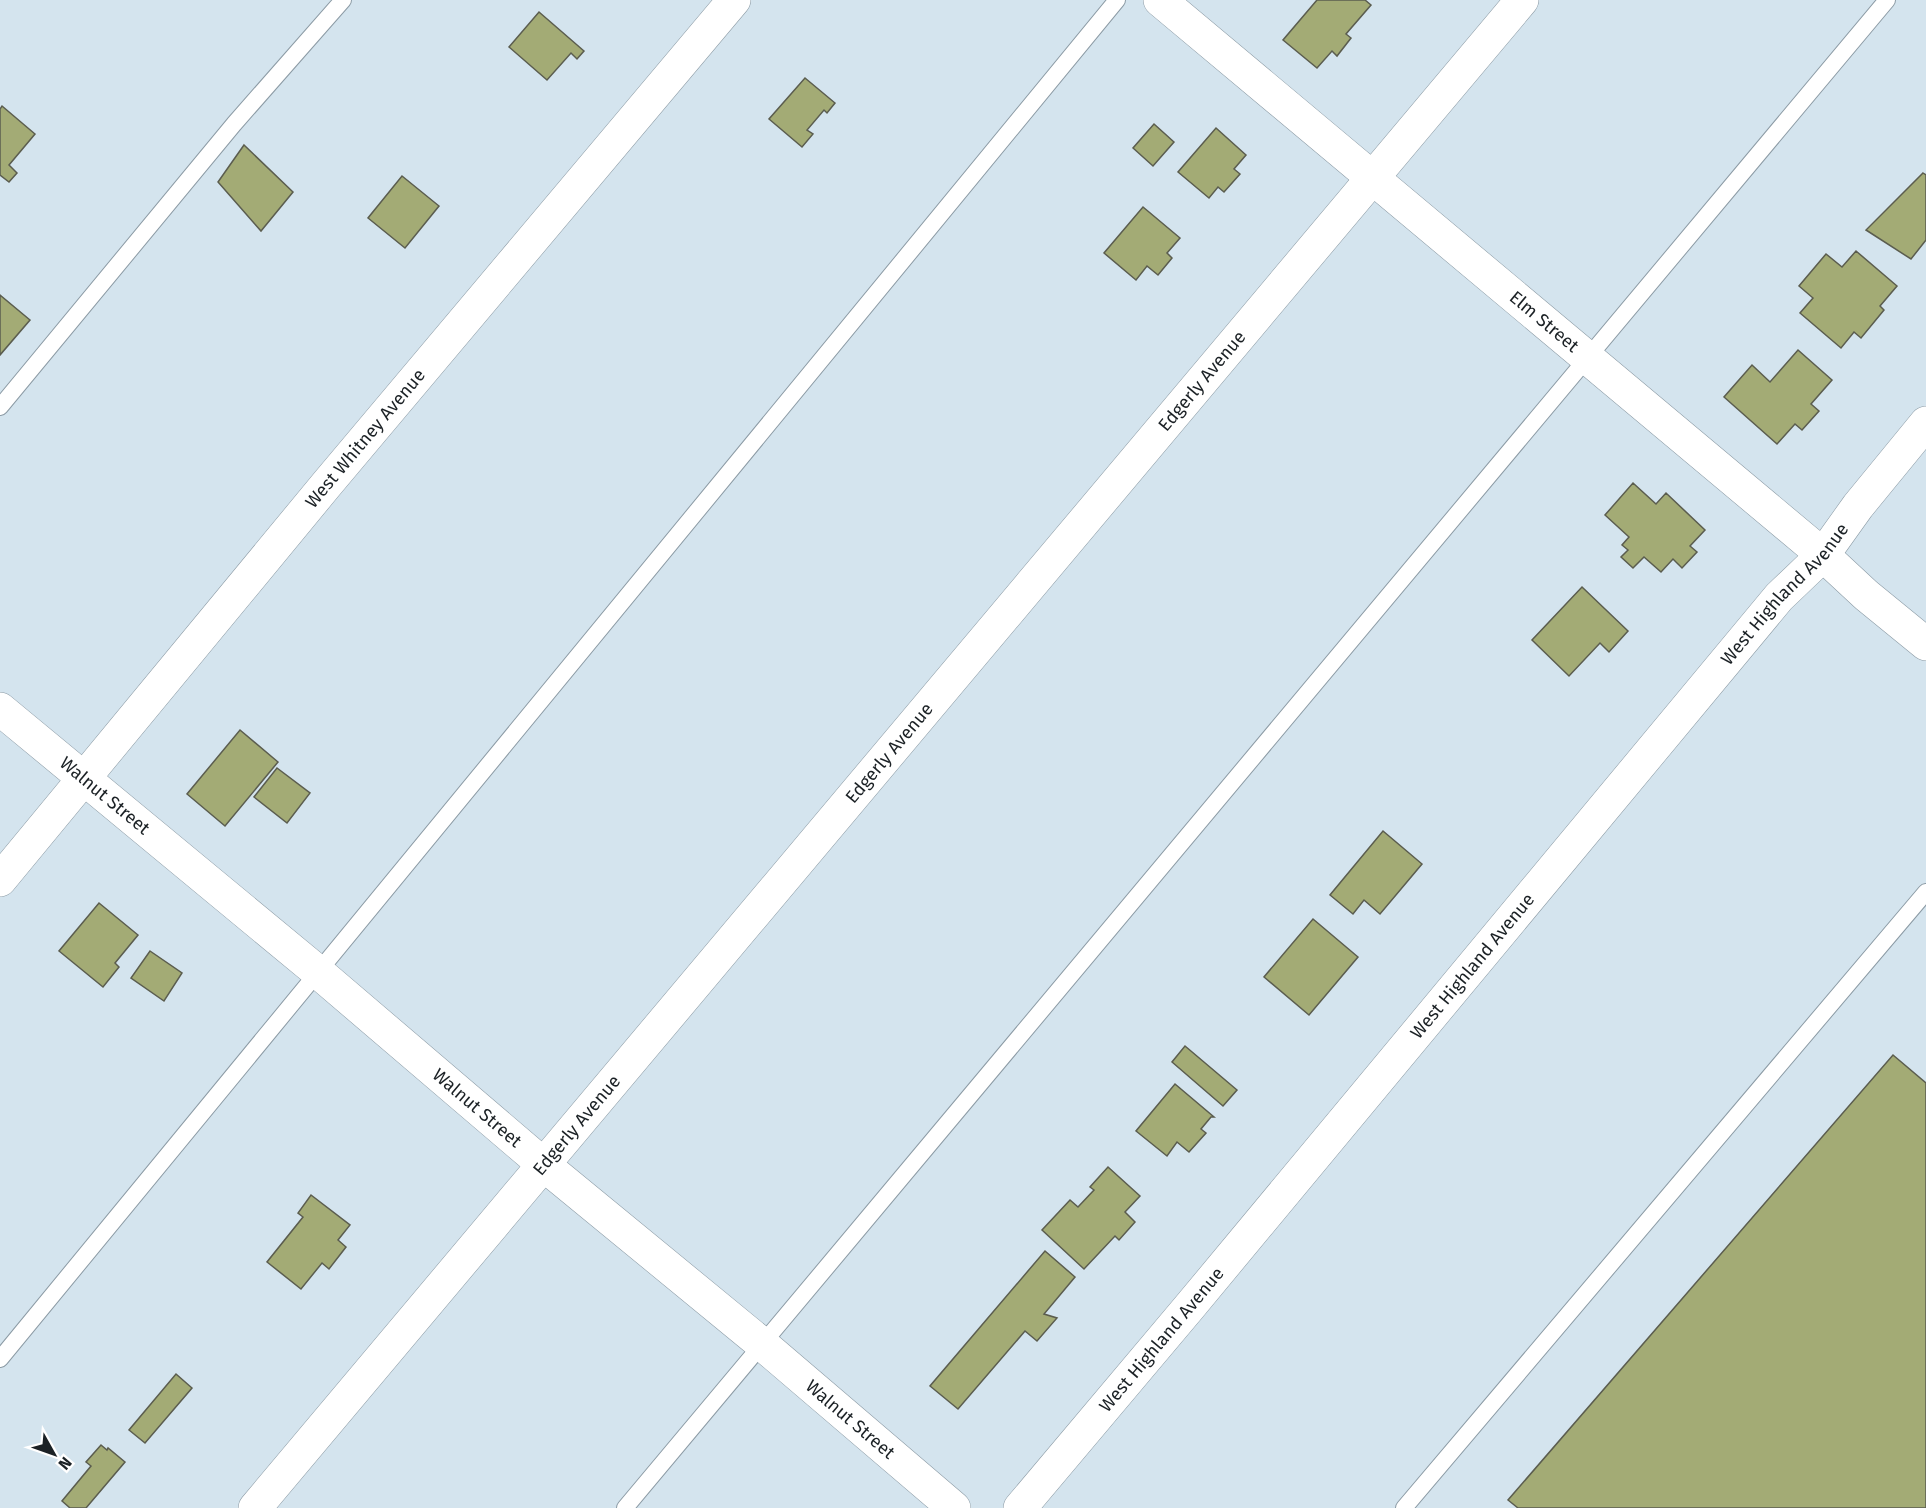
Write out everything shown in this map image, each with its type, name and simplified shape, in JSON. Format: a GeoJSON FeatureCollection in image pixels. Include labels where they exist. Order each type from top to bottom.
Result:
{"type":"FeatureCollection","features":[{"type":"Feature","properties":{"kind":"street","name":"West Whitney Avenue"},"geometry":{"type":"LineString","coordinates":[[0,880],[326,485],[734,0]]}},
{"type":"Feature","properties":{"kind":"street","name":"Elm Street"},"geometry":{"type":"LineString","coordinates":[[1160,0],[1823,555],[1866,595],[1926,644]]}},
{"type":"Feature","properties":{"kind":"street","name":"Edgerly Avenue"},"geometry":{"type":"LineString","coordinates":[[255,1508],[1522,0]]}},
{"type":"Feature","properties":{"kind":"street","name":"West Highland Avenue"},"geometry":{"type":"LineString","coordinates":[[1020,1508],[1207,1287],[1779,597],[1823,555],[1858,506],[1926,423]]}},
{"type":"Feature","properties":{"kind":"street","name":"Walnut Street"},"geometry":{"type":"LineString","coordinates":[[0,709],[318,972],[543,1165],[762,1344],[954,1508]]}},
{"type":"Feature","properties":{"kind":"lane"},"geometry":{"type":"LineString","coordinates":[[0,407],[234,124],[343,0]]}},
{"type":"Feature","properties":{"kind":"lane"},"geometry":{"type":"LineString","coordinates":[[0,1359],[1117,0]]}},
{"type":"Feature","properties":{"kind":"lane"},"geometry":{"type":"LineString","coordinates":[[625,1508],[1887,0]]}},
{"type":"Feature","properties":{"kind":"lane"},"geometry":{"type":"LineString","coordinates":[[1404,1508],[1926,892]]}},
{"type":"Feature","properties":{"kind":"building"},"geometry":{"type":"Polygon","coordinates":[[[1317,0],[1365,0],[1371,5],[1346,34],[1351,38],[1337,56],[1332,51],[1317,68],[1283,40],[1317,0]]]}},
{"type":"Feature","properties":{"kind":"building"},"geometry":{"type":"Polygon","coordinates":[[[539,12],[584,51],[577,59],[571,53],[547,80],[509,47],[539,12]]]}},
{"type":"Feature","properties":{"kind":"building"},"geometry":{"type":"Polygon","coordinates":[[[805,78],[835,103],[827,113],[824,110],[807,130],[813,134],[802,147],[769,119],[805,78]]]}},
{"type":"Feature","properties":{"kind":"building"},"geometry":{"type":"Polygon","coordinates":[[[2,106],[35,134],[9,165],[17,173],[9,182],[0,175],[0,109],[2,106]]]}},
{"type":"Feature","properties":{"kind":"building"},"geometry":{"type":"Polygon","coordinates":[[[1154,124],[1174,142],[1153,166],[1133,148],[1154,124]]]}},
{"type":"Feature","properties":{"kind":"building"},"geometry":{"type":"Polygon","coordinates":[[[1216,128],[1246,155],[1234,169],[1240,174],[1224,192],[1218,187],[1209,198],[1178,172],[1216,128]]]}},
{"type":"Feature","properties":{"kind":"building"},"geometry":{"type":"Polygon","coordinates":[[[244,145],[293,192],[261,231],[218,182],[244,145]]]}},
{"type":"Feature","properties":{"kind":"building"},"geometry":{"type":"Polygon","coordinates":[[[1923,173],[1926,175],[1926,240],[1911,259],[1866,230],[1923,173]]]}},
{"type":"Feature","properties":{"kind":"building"},"geometry":{"type":"Polygon","coordinates":[[[402,176],[439,206],[405,248],[368,218],[402,176]]]}},
{"type":"Feature","properties":{"kind":"building"},"geometry":{"type":"Polygon","coordinates":[[[1143,207],[1180,238],[1167,253],[1172,258],[1158,275],[1147,266],[1136,280],[1104,253],[1143,207]]]}},
{"type":"Feature","properties":{"kind":"building"},"geometry":{"type":"Polygon","coordinates":[[[1856,251],[1897,286],[1880,306],[1884,310],[1861,338],[1854,332],[1841,348],[1800,313],[1813,298],[1799,286],[1826,254],[1842,267],[1856,251]]]}},
{"type":"Feature","properties":{"kind":"building"},"geometry":{"type":"Polygon","coordinates":[[[0,295],[30,320],[0,355],[0,295]]]}},
{"type":"Feature","properties":{"kind":"building"},"geometry":{"type":"Polygon","coordinates":[[[1798,350],[1832,380],[1811,404],[1819,411],[1802,430],[1795,424],[1777,444],[1724,397],[1752,365],[1770,382],[1798,350]]]}},
{"type":"Feature","properties":{"kind":"building"},"geometry":{"type":"Polygon","coordinates":[[[1633,483],[1656,504],[1666,493],[1705,530],[1690,546],[1697,552],[1682,568],[1673,559],[1661,572],[1644,557],[1633,568],[1621,557],[1628,550],[1622,545],[1629,537],[1605,515],[1633,483]]]}},
{"type":"Feature","properties":{"kind":"building"},"geometry":{"type":"Polygon","coordinates":[[[1582,587],[1628,631],[1609,652],[1600,643],[1569,676],[1532,640],[1582,587]]]}},
{"type":"Feature","properties":{"kind":"building"},"geometry":{"type":"Polygon","coordinates":[[[240,730],[278,762],[225,826],[187,794],[240,730]]]}},
{"type":"Feature","properties":{"kind":"building"},"geometry":{"type":"Polygon","coordinates":[[[277,768],[310,793],[287,823],[254,797],[277,768]]]}},
{"type":"Feature","properties":{"kind":"building"},"geometry":{"type":"Polygon","coordinates":[[[1383,831],[1422,864],[1380,914],[1364,900],[1353,914],[1330,895],[1383,831]]]}},
{"type":"Feature","properties":{"kind":"building"},"geometry":{"type":"Polygon","coordinates":[[[99,903],[138,935],[115,963],[119,967],[103,987],[59,951],[99,903]]]}},
{"type":"Feature","properties":{"kind":"building"},"geometry":{"type":"Polygon","coordinates":[[[1313,919],[1358,957],[1309,1015],[1264,977],[1313,919]]]}},
{"type":"Feature","properties":{"kind":"building"},"geometry":{"type":"Polygon","coordinates":[[[150,951],[182,973],[164,1001],[131,978],[150,951]]]}},
{"type":"Feature","properties":{"kind":"building"},"geometry":{"type":"Polygon","coordinates":[[[1185,1046],[1237,1090],[1223,1106],[1172,1062],[1185,1046]]]}},
{"type":"Feature","properties":{"kind":"building"},"geometry":{"type":"Polygon","coordinates":[[[1893,1055],[1926,1083],[1926,1508],[1518,1508],[1508,1500],[1893,1055]]]}},
{"type":"Feature","properties":{"kind":"building"},"geometry":{"type":"Polygon","coordinates":[[[1175,1084],[1214,1117],[1211,1117],[1201,1129],[1206,1133],[1189,1152],[1177,1142],[1167,1156],[1136,1131],[1175,1084]]]}},
{"type":"Feature","properties":{"kind":"building"},"geometry":{"type":"Polygon","coordinates":[[[1108,1167],[1140,1196],[1125,1212],[1135,1222],[1119,1240],[1115,1236],[1084,1269],[1042,1230],[1070,1200],[1078,1207],[1094,1190],[1090,1187],[1108,1167]]]}},
{"type":"Feature","properties":{"kind":"building"},"geometry":{"type":"Polygon","coordinates":[[[311,1195],[350,1225],[338,1240],[346,1247],[329,1269],[322,1263],[301,1289],[267,1262],[303,1217],[298,1213],[311,1195]]]}},
{"type":"Feature","properties":{"kind":"building"},"geometry":{"type":"Polygon","coordinates":[[[1045,1251],[1075,1277],[1044,1314],[1057,1318],[1037,1341],[1025,1331],[958,1409],[930,1386],[1045,1251]]]}},
{"type":"Feature","properties":{"kind":"building"},"geometry":{"type":"Polygon","coordinates":[[[176,1374],[192,1388],[145,1443],[129,1430],[176,1374]]]}},
{"type":"Feature","properties":{"kind":"building"},"geometry":{"type":"Polygon","coordinates":[[[101,1445],[125,1462],[86,1508],[70,1508],[62,1501],[91,1466],[86,1462],[101,1445]]]}}]}
